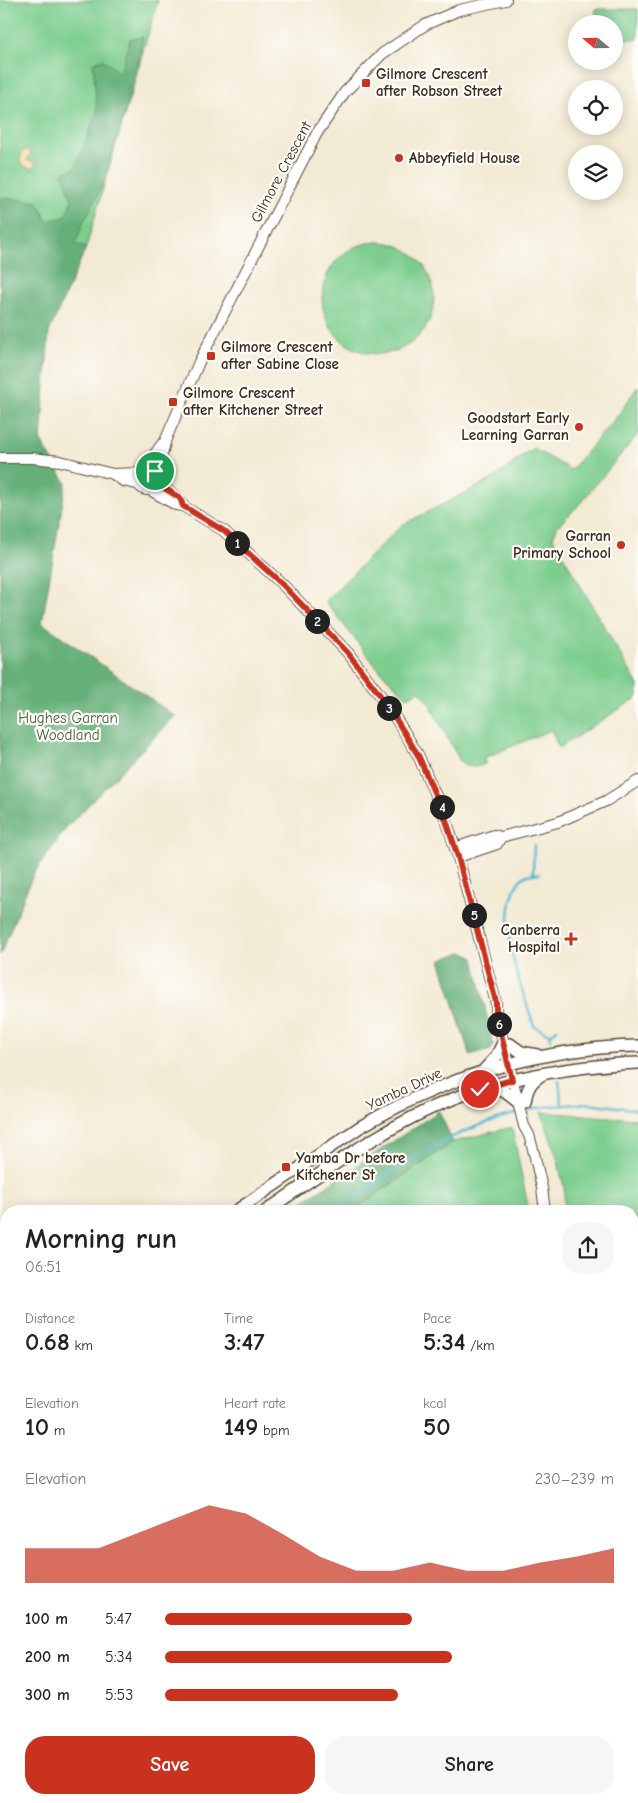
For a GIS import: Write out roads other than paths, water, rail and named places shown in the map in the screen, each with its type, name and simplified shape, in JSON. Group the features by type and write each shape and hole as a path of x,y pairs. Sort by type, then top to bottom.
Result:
{"main road":[{"path":"483,1071 507,1044 521,1052 542,1056"},
{"name":"Yamba Drive","path":"245,1205 341,1139 380,1115 441,1086 483,1071 542,1056 595,1048 638,1046"},
{"name":"Yamba Drive","path":"275,1205 378,1137 414,1117 455,1098 515,1079 545,1073 581,1067 638,1064"},
{"path":"491,1086 521,1102 534,1079 545,1073"}],"street":[{"name":"Gilmore Crescent","path":"158,478 166,439 201,357 317,133 345,92 382,54 425,26 459,10 506,0"},
{"name":"Gilmore Crescent","path":"142,471 166,439"},
{"path":"0,458 32,458 60,461 113,474 152,469 164,488 180,498 183,506"},
{"path":"138,484 137,479 142,471"},
{"path":"113,474 122,480 138,484 143,489 150,490 176,505 183,506 224,531 282,584 348,653 386,703 418,755 440,804 457,852 496,1002 496,1012 512,1063 542,1188 544,1205"},
{"path":"150,490 156,488 158,478"},
{"path":"457,852 494,835 501,837 558,822 606,801 638,781"}],"waterway":[{"path":"533,874 534,845"},
{"path":"539,874 529,875 521,880 515,888 510,910 509,932 517,974 534,1026 549,1034 551,1040"},
{"path":"551,1035 557,1029"},
{"path":"559,1081 562,1105"},
{"path":"523,1112 543,1107 589,1103 638,1110"},
{"path":"344,1205 422,1153 469,1130 493,1120 518,1113"}],"place":[{"name":"Gilmore Crescent after Robson Street","path":"366,83"},
{"name":"Abbeyfield House","path":"399,158"},
{"name":"Gilmore Crescent after Sabine Close","path":"211,356"},
{"name":"Gilmore Crescent after Kitchener Street","path":"173,402"},
{"name":"Goodstart Early Learning Garran","path":"579,427"},
{"name":"Garran Primary School","path":"621,545"},
{"name":"Canberra Hospital","path":"571,939"},
{"name":"Yamba Dr before Kitchener St","path":"286,1167"}],"park label":[{"name":"Hughes Garran Woodland","path":"68,726"}]}
